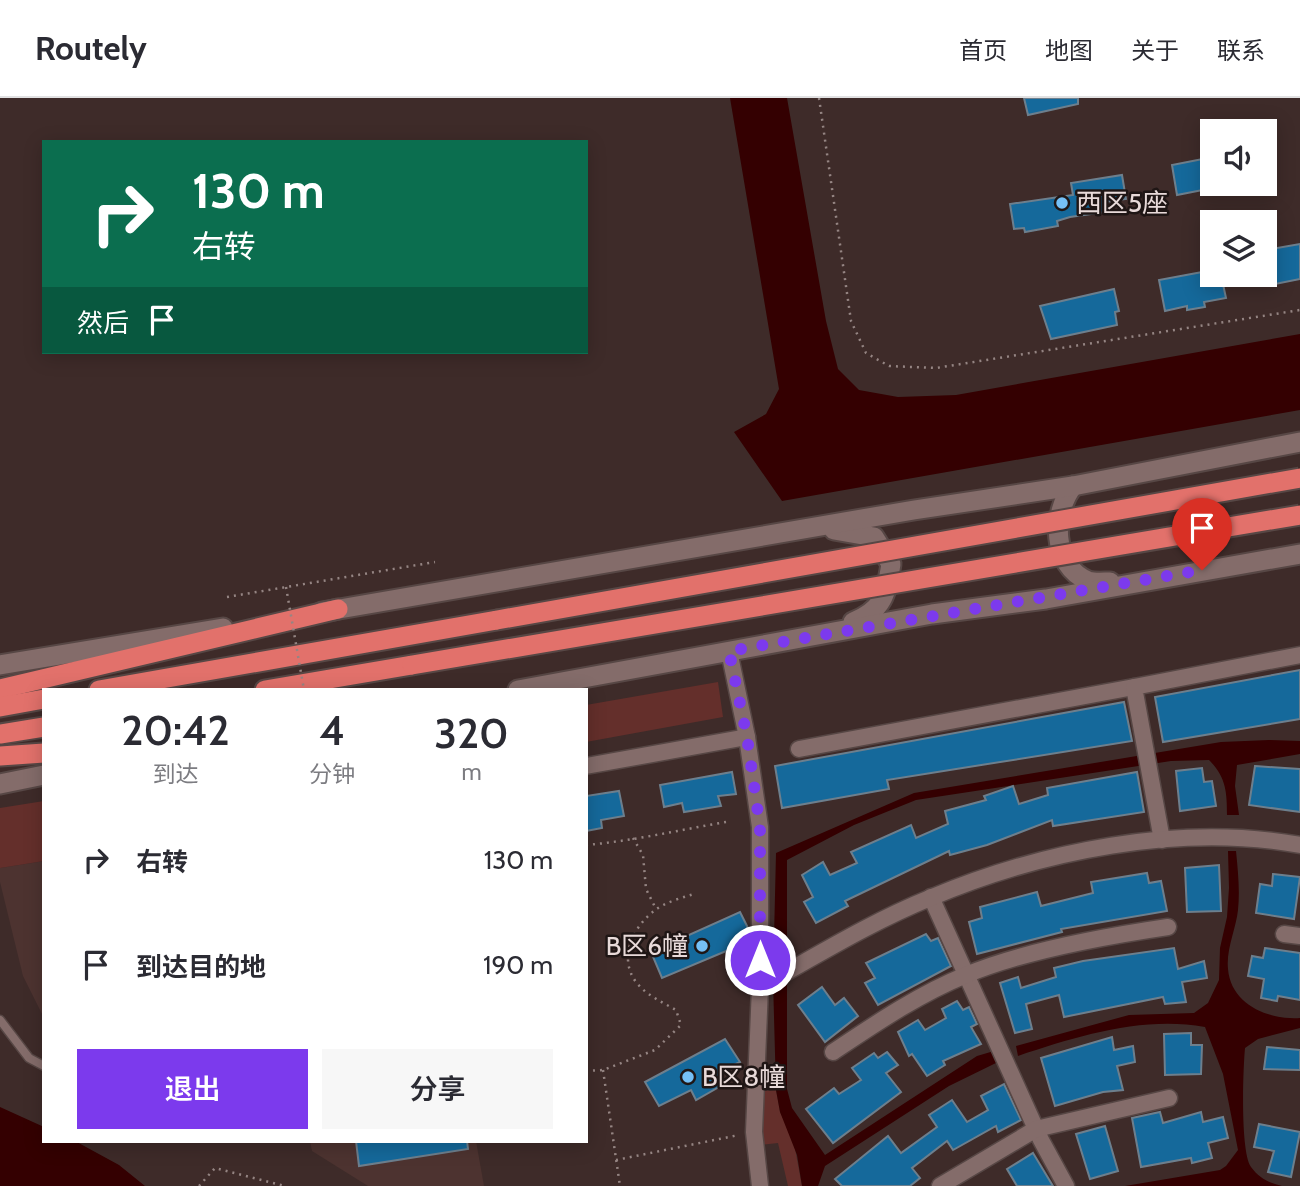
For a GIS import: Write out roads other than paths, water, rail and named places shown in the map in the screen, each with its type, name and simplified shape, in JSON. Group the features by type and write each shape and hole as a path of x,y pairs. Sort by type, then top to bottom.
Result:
{"highway":[{"path":"110,688 1300,478"},
{"path":"277,688 1300,515"},
{"path":"0,689 338,610"},
{"path":"0,707 42,699"},
{"path":"0,734 42,727"},
{"path":"0,756 42,753"}],"main road":[{"path":"0,665 1073,486 1300,442"},
{"path":"1073,486 1062,499 1056,532 1070,565 1088,581 1128,583"},
{"path":"806,530 848,530 874,537 891,564 887,593 870,615 826,633"},
{"path":"529,688 826,633 1300,554"},
{"path":"0,784 42,775"}],"street":[{"path":"729,651 747,737 760,827 767,983 754,1132 760,1186"},
{"path":"799,749 1300,655"},
{"path":"1134,687 1162,840"},
{"path":"588,766 747,737"},
{"path":"767,983 931,897 1053,859 1162,840 1236,838 1300,845"},
{"path":"931,897 1036,1129 1066,1186"},
{"path":"833,1052 875,1024 967,974 1116,934 1168,927"},
{"path":"940,1186 1036,1129 1169,1098"}],"lane":[{"path":"0,1020 29,1058 42,1065"}],"place":[{"name":"西区5座","path":"1062,203"},
{"name":"B区6幢","path":"702,946"},
{"name":"B区8幢","path":"688,1077"}]}
